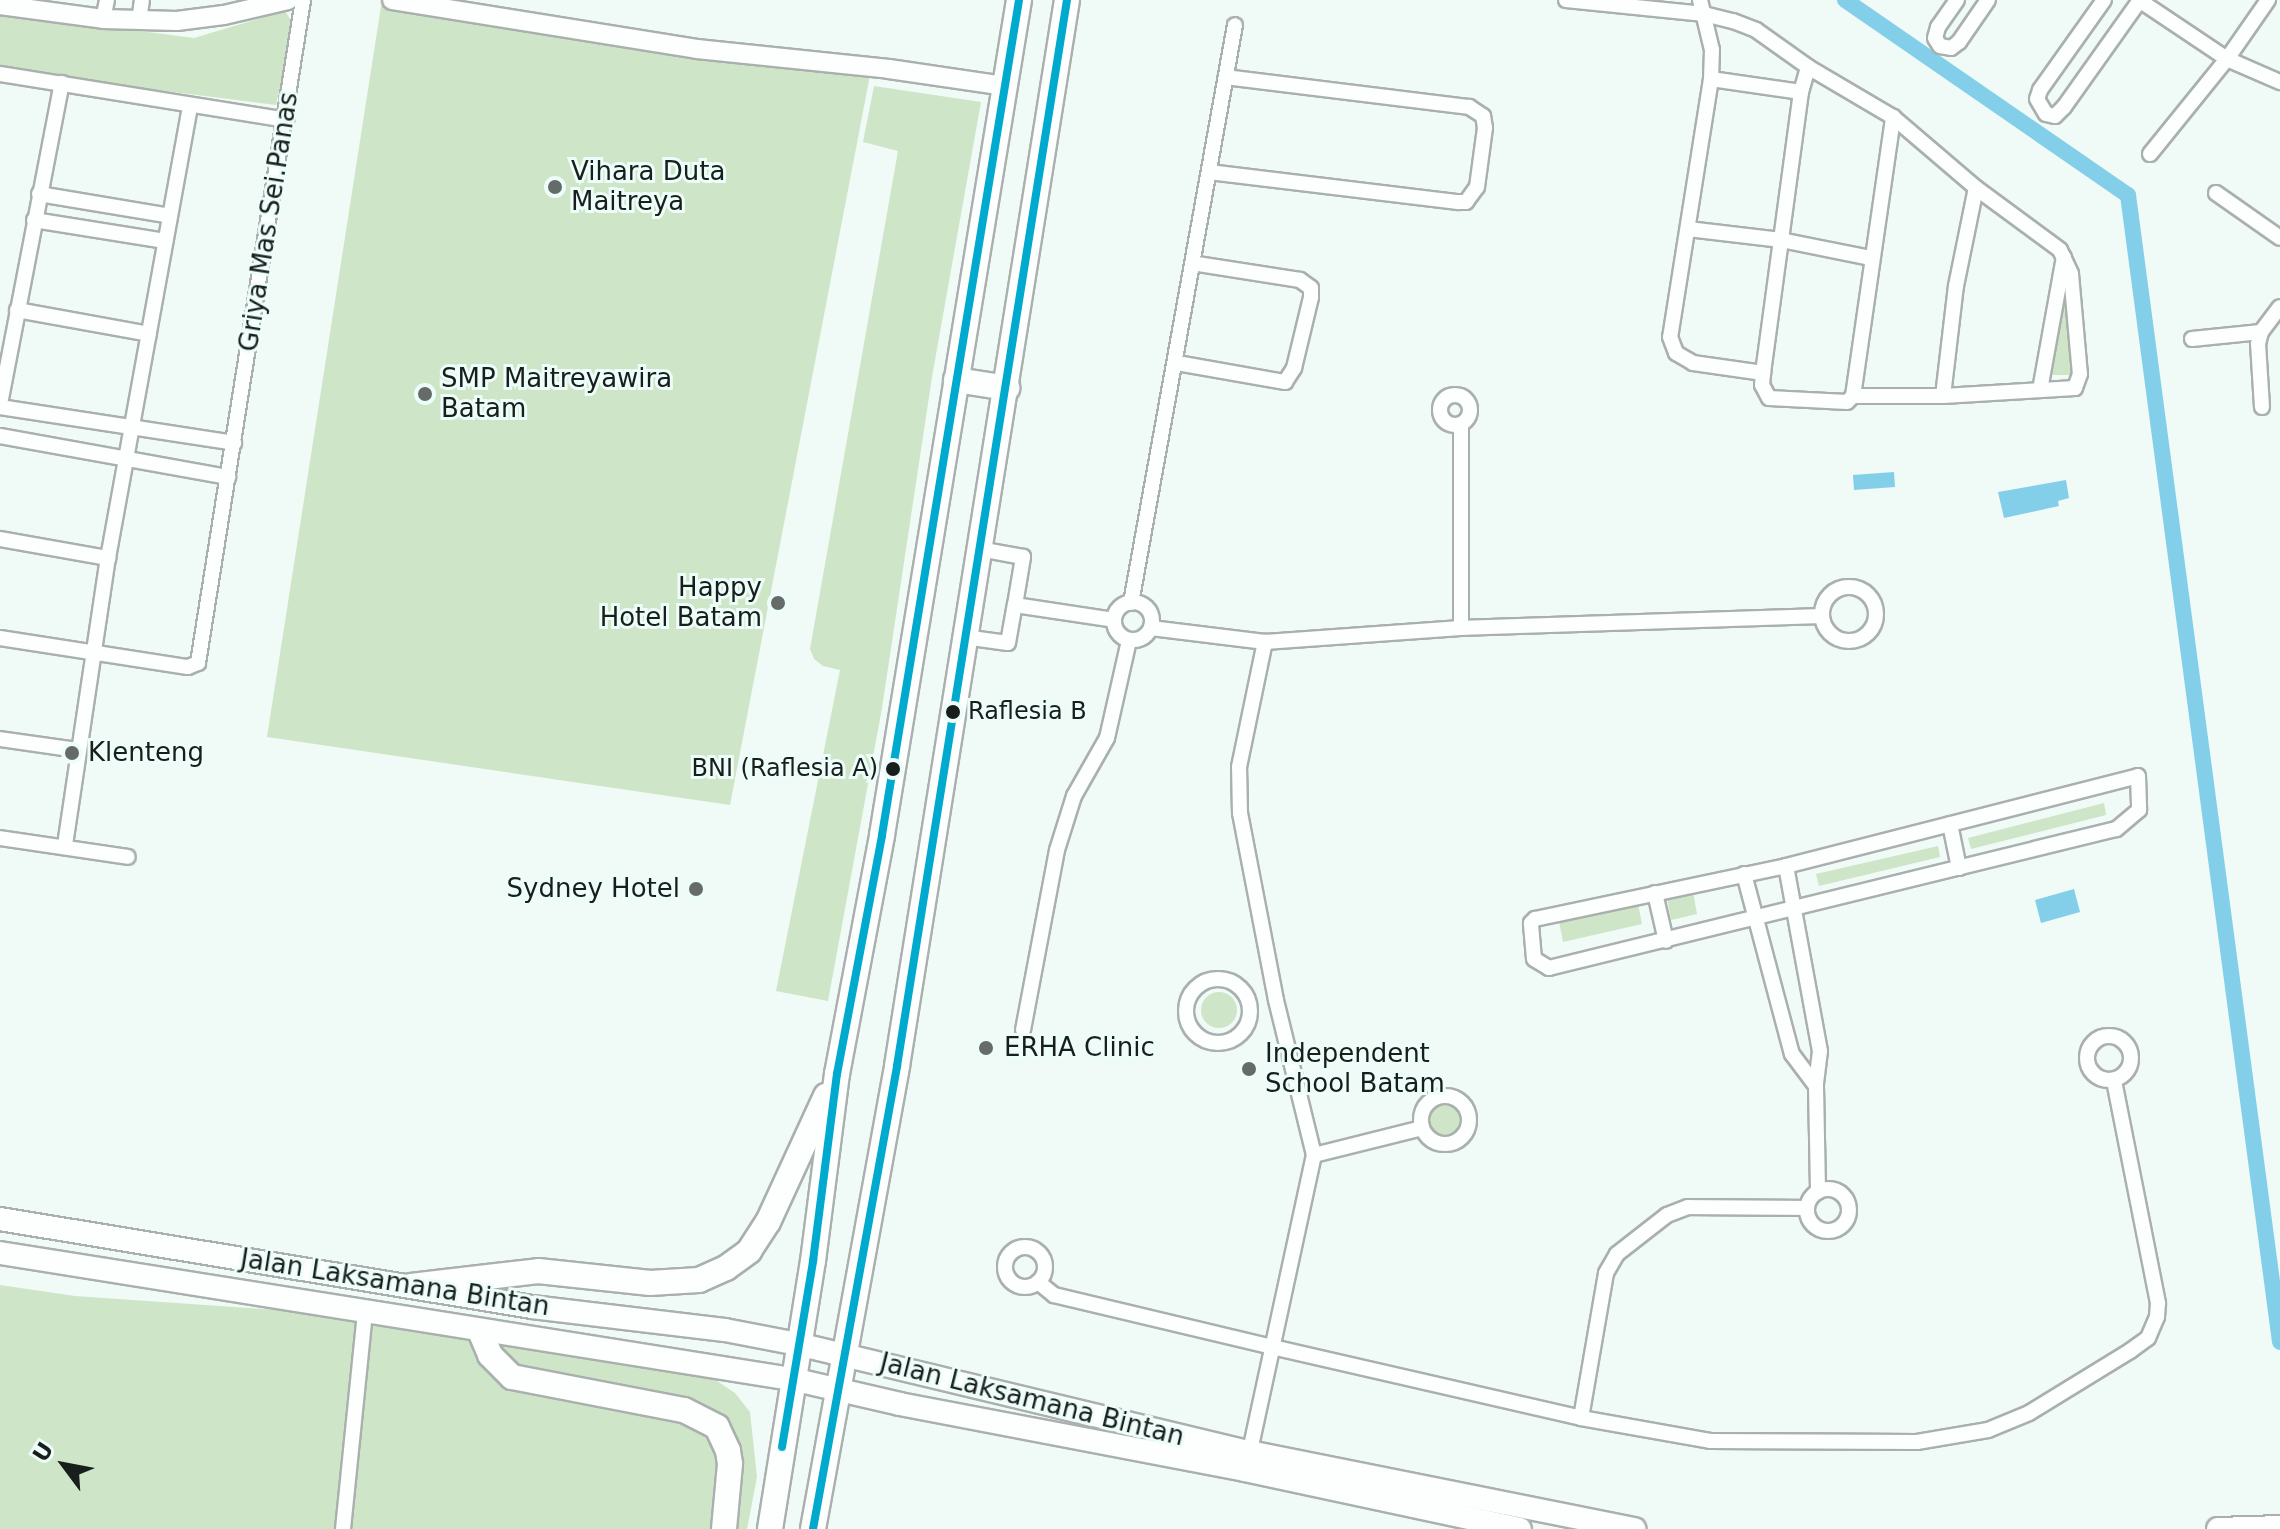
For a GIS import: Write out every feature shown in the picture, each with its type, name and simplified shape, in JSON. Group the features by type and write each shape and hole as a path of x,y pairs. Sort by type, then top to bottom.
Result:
{"main road":[{"path":"770,1529 813,1261 837,1074 882,835 1019,0"},
{"path":"813,1529 899,1050 1067,0"},
{"path":"956,380 1007,388"},
{"path":"411,1286 538,1271 650,1283 675,1282 699,1280 726,1268 749,1251 768,1222 837,1074"},
{"name":"Jalan Laksamana Bintan","path":"0,1219 532,1307 725,1330 798,1344 902,1367 1247,1461 1520,1529"},
{"name":"Jalan Laksamana Bintan","path":"0,1253 792,1379 838,1391 1634,1529"},
{"path":"480,1331 490,1355 512,1377 684,1410 717,1427 728,1451 730,1464 724,1529"},
{"path":"2218,1529 2280,1527"}],"street":[{"path":"103,19 107,0"},
{"path":"139,21 142,0"},
{"path":"0,5 103,19 177,21 224,15 288,0"},
{"name":"Griya Mas Sei.Panas","path":"93,654 188,667 194,667 201,657 303,0"},
{"path":"392,0 697,49 889,69 1006,86"},
{"path":"1566,0 1702,7 1756,30 1808,67 1893,117 1976,188 2048,239 2064,257 2071,274 2080,382 2075,388 1943,396 1853,396"},
{"path":"1957,0 1938,27 1935,38 1940,46 1951,48 1959,42 1988,0"},
{"path":"2104,0 2040,90 2037,99 2046,114 2055,116 2064,107 2140,0 2227,59 2280,82"},
{"path":"2150,154 2227,59 2268,0"},
{"path":"1702,7 1712,50 1711,79 1670,337 1676,353 1693,363 1763,373"},
{"path":"1131,603 1177,363 1235,25"},
{"path":"1808,67 1801,92 1763,373 1762,385 1769,398 1847,402 1853,396 1893,117"},
{"path":"0,74 286,120"},
{"path":"1209,172 1458,202 1466,202 1477,187 1485,128 1483,116 1469,107 1226,77"},
{"path":"1711,79 1801,92"},
{"path":"62,83 0,406 234,443"},
{"path":"65,845 108,558 190,105"},
{"path":"1943,396 1956,286 1976,188"},
{"path":"2216,193 2280,238"},
{"path":"39,194 170,216"},
{"path":"34,220 165,241"},
{"path":"1688,229 1781,240 1871,258"},
{"path":"2040,390 2064,257"},
{"path":"1177,363 1285,382 1294,368 1311,297 1311,288 1300,280 1192,263"},
{"path":"2262,407 2258,357 2261,332 2280,307"},
{"path":"17,310 149,334"},
{"path":"2192,339 2261,332"},
{"path":"1461,424 1461,628"},
{"path":"0,436 228,477"},
{"path":"0,539 108,558"},
{"path":"964,637 1008,643 1015,605 1023,557 979,549"},
{"path":"1131,603 1148,611 1151,628 1143,637 1129,640 1117,632 1114,620 1120,608 1131,603"},
{"path":"1015,605 1114,620"},
{"path":"1151,628 1265,642 1461,628 1822,616"},
{"path":"0,638 93,654"},
{"path":"1023,1030 1057,850 1074,796 1107,738 1129,640"},
{"path":"1247,1461 1314,1155 1276,1000 1240,813 1239,767 1265,642"},
{"path":"0,739 77,750"},
{"path":"2138,776 2139,810 2116,829 1549,968 1534,959 1531,923 1535,919 1786,866 1950,824 2138,776"},
{"path":"1950,824 1959,868"},
{"path":"0,838 65,845 128,857"},
{"path":"1786,866 1820,1051 1816,1086 1818,1192 1807,1208 1810,1221 1822,1230 1836,1229 1846,1220 1848,1206 1842,1195 1830,1189 1818,1192"},
{"path":"1744,874 1792,1054 1816,1086"},
{"path":"1655,893 1666,941"},
{"path":"1216,978 1237,985 1249,1003 1247,1024 1234,1039 1225,1043 1204,1041 1189,1027 1186,1018 1185,1007 1196,987 1216,978"},
{"path":"1249,1003 1276,1000"},
{"path":"1038,1282 1054,1295 1272,1347 1581,1418 1710,1441 1917,1442 1988,1430 2029,1413 2148,1338 2158,1303 2114,1080"},
{"path":"1314,1155 1422,1128"},
{"path":"1581,1418 1606,1273 1617,1254 1667,1215 1688,1207 1807,1208"},
{"path":"343,1529 365,1313"}],"green space":[{"path":"382,0 871,70 730,805 267,737"},
{"path":"285,11 294,25 276,105 0,70 0,13 194,38"},
{"path":"874,86 981,102 932,377 882,708 828,1001 776,991 840,670 823,666 814,659 810,649 898,151 863,142"},
{"path":"2070,275 2078,375 2049,375"},
{"path":"2104,803 2106,815 1971,849 1968,838"},
{"path":"1938,846 1940,857 1819,886 1816,874"},
{"path":"1693,892 1697,914 1671,920 1667,898"},
{"path":"1638,904 1642,924 1563,942 1559,921"},
{"path":"1219,992 1231,998 1237,1010 1231,1022 1219,1028 1207,1022 1201,1010 1207,998"},
{"path":"1446,1103 1459,1108 1464,1121 1459,1134 1446,1139 1433,1134 1428,1121 1433,1108"},
{"path":"0,1285 75,1296 365,1316 678,1355 735,1393 750,1412 757,1477 747,1529 0,1529"}],"water":[{"path":"1894,472 1895,487 1854,490 1853,475"},
{"path":"2066,480 2069,498 2058,501 2059,506 2004,518 1998,492"},
{"path":"2074,889 2080,912 2041,923 2035,900"}],"waterway":[{"path":"1845,0 2128,195 2280,1342"}],"transit line":[{"path":"782,1447 813,1261 837,1074 882,835 1019,0"},
{"path":"813,1529 897,1066 1067,0"}],"place":[{"name":"Vihara Duta Maitreya","path":"555,187"},
{"name":"SMP Maitreyawira Batam","path":"425,394"},
{"name":"Happy Hotel Batam","path":"778,603"},
{"name":"Raflesia B","path":"953,712"},
{"name":"Klenteng","path":"72,753"},
{"name":"BNI (Raflesia A)","path":"893,769"},
{"name":"Sydney Hotel","path":"696,889"},
{"name":"ERHA Clinic","path":"986,1048"},
{"name":"Independent School Batam","path":"1249,1069"}]}
